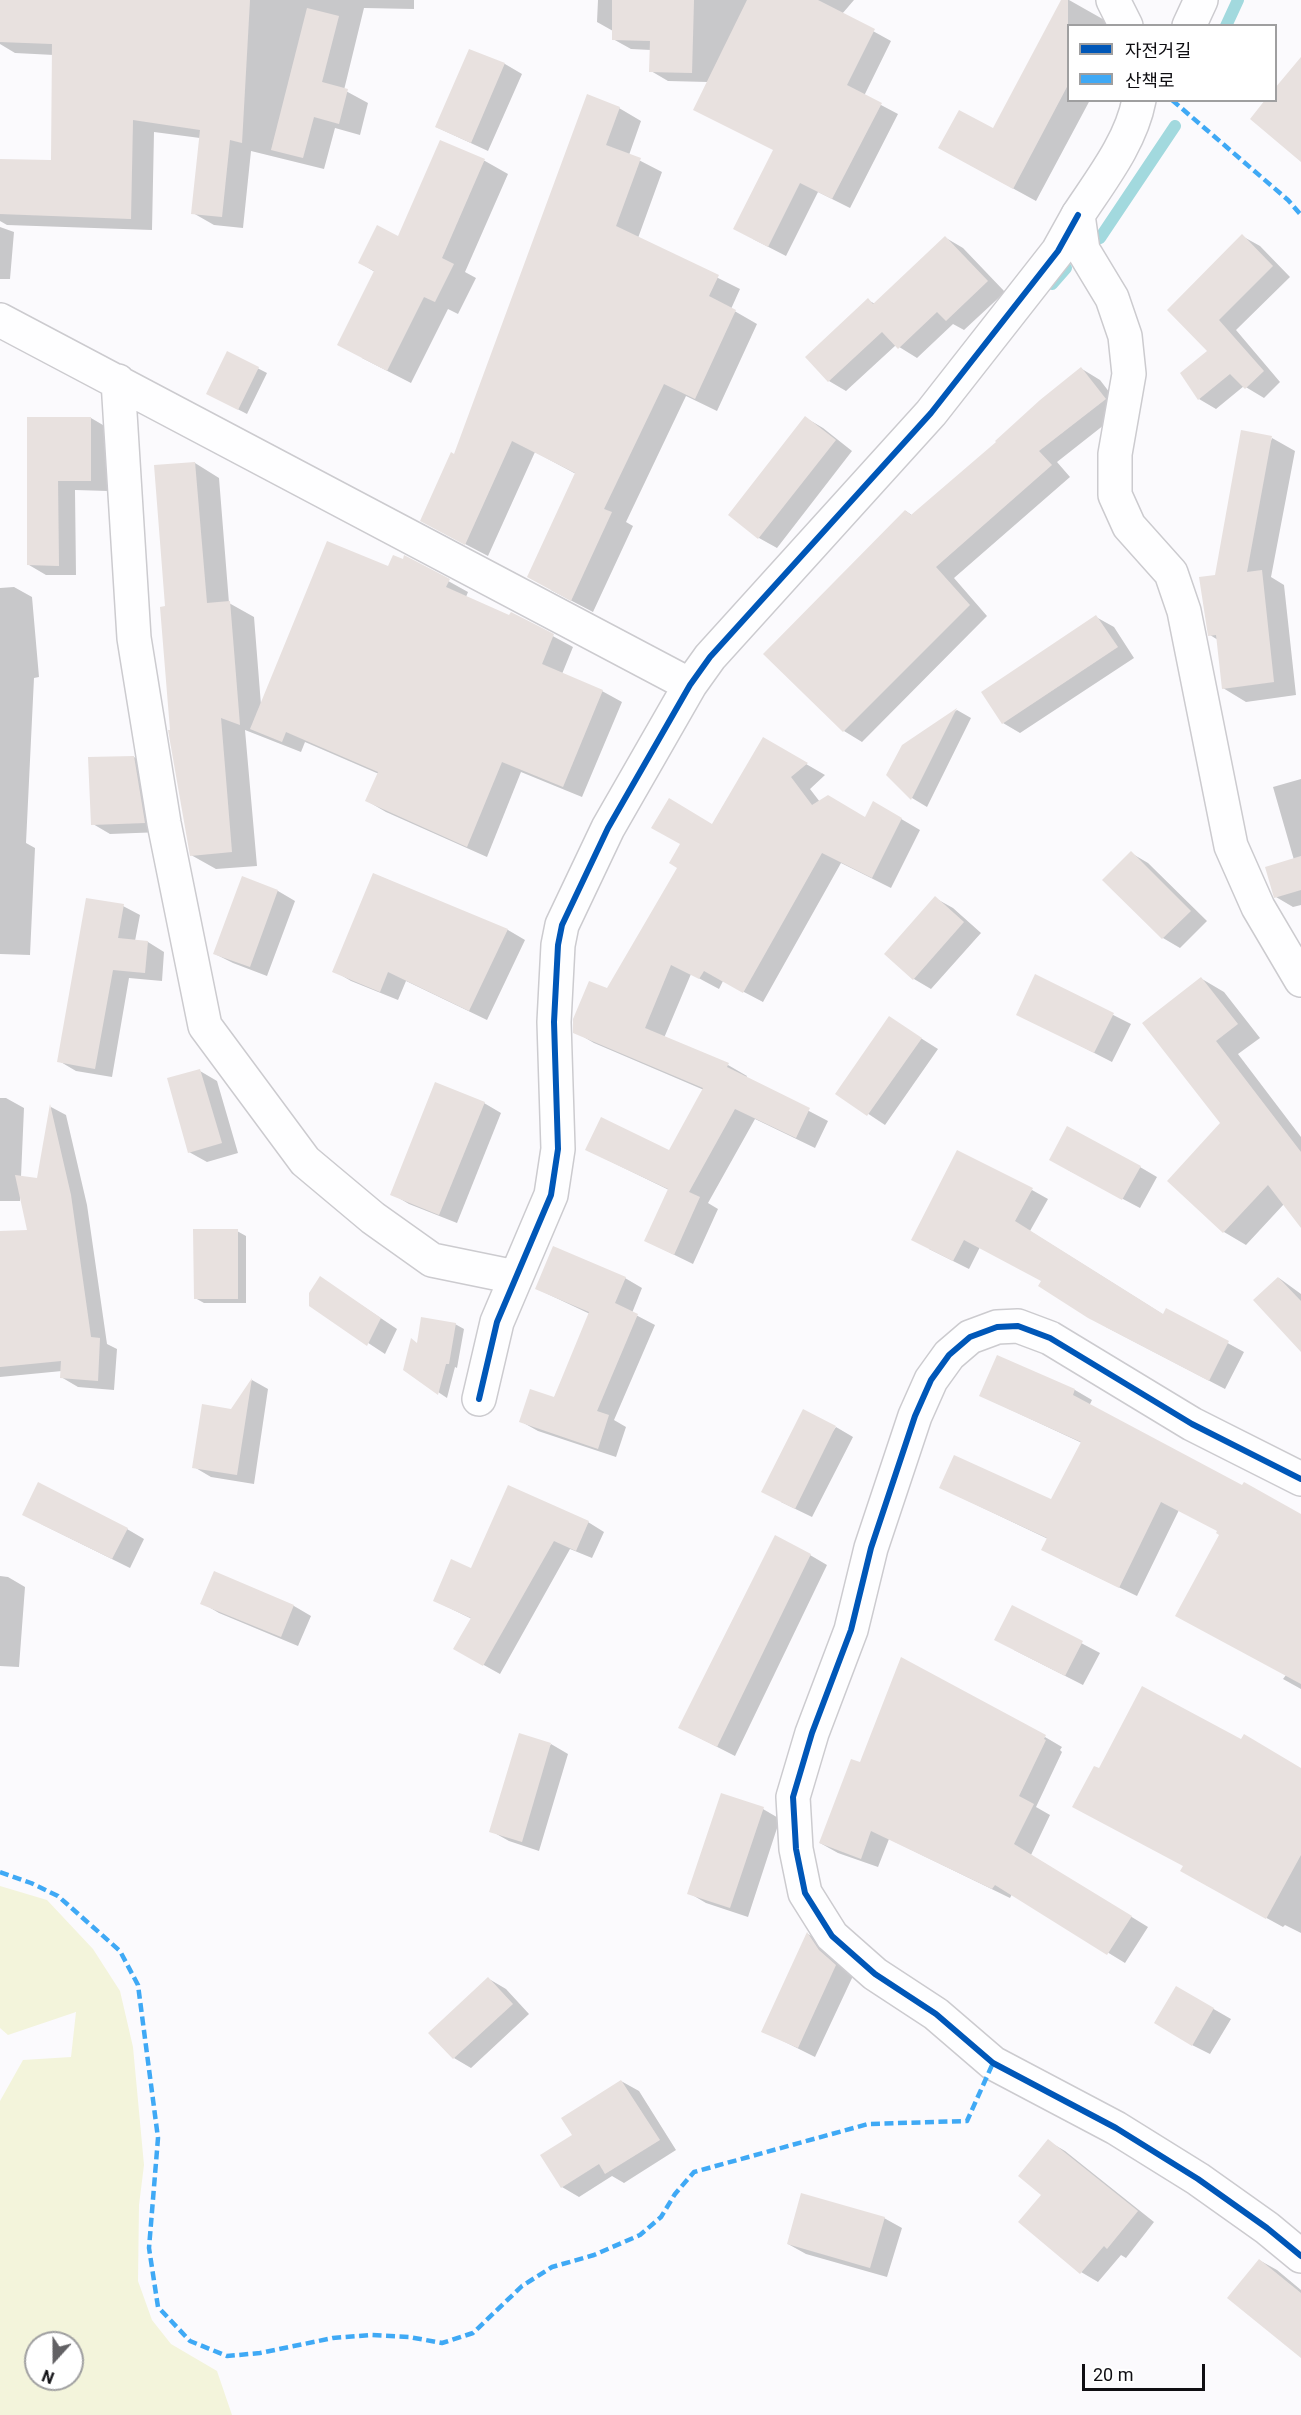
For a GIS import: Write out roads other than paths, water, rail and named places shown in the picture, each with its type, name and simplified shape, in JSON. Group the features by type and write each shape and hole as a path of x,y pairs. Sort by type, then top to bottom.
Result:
{"street":[{"path":"1113,0 1125,24"},
{"path":"1190,24 1202,0"},
{"path":"479,1399 497,1322 551,1195 558,1149 554,1022 558,945 562,925 608,828 690,686 710,657 931,413 1058,251 1078,214 1114,160 1140,105"},
{"path":"1078,214 1083,250 1112,298 1125,336 1129,374 1115,454 1115,495 1129,526 1171,573 1184,611 1231,846 1258,907 1301,980"},
{"path":"0,320 690,686"},
{"path":"118,381 134,638 164,823 205,1026 305,1161 374,1218 432,1260 515,1277"},
{"path":"1301,1479 1192,1424 1050,1338 1018,1326 997,1327 970,1337 949,1355 937,1372 915,1416 871,1548 851,1630 812,1733 793,1797 796,1849 805,1893 832,1936 875,1974 936,2014 993,2063 1116,2128 1198,2179 1267,2228 1301,2256"}],"waterway":[{"path":"1227,24 1238,0"},
{"path":"1100,238 1175,126"},
{"path":"1052,284 1066,268"}]}
